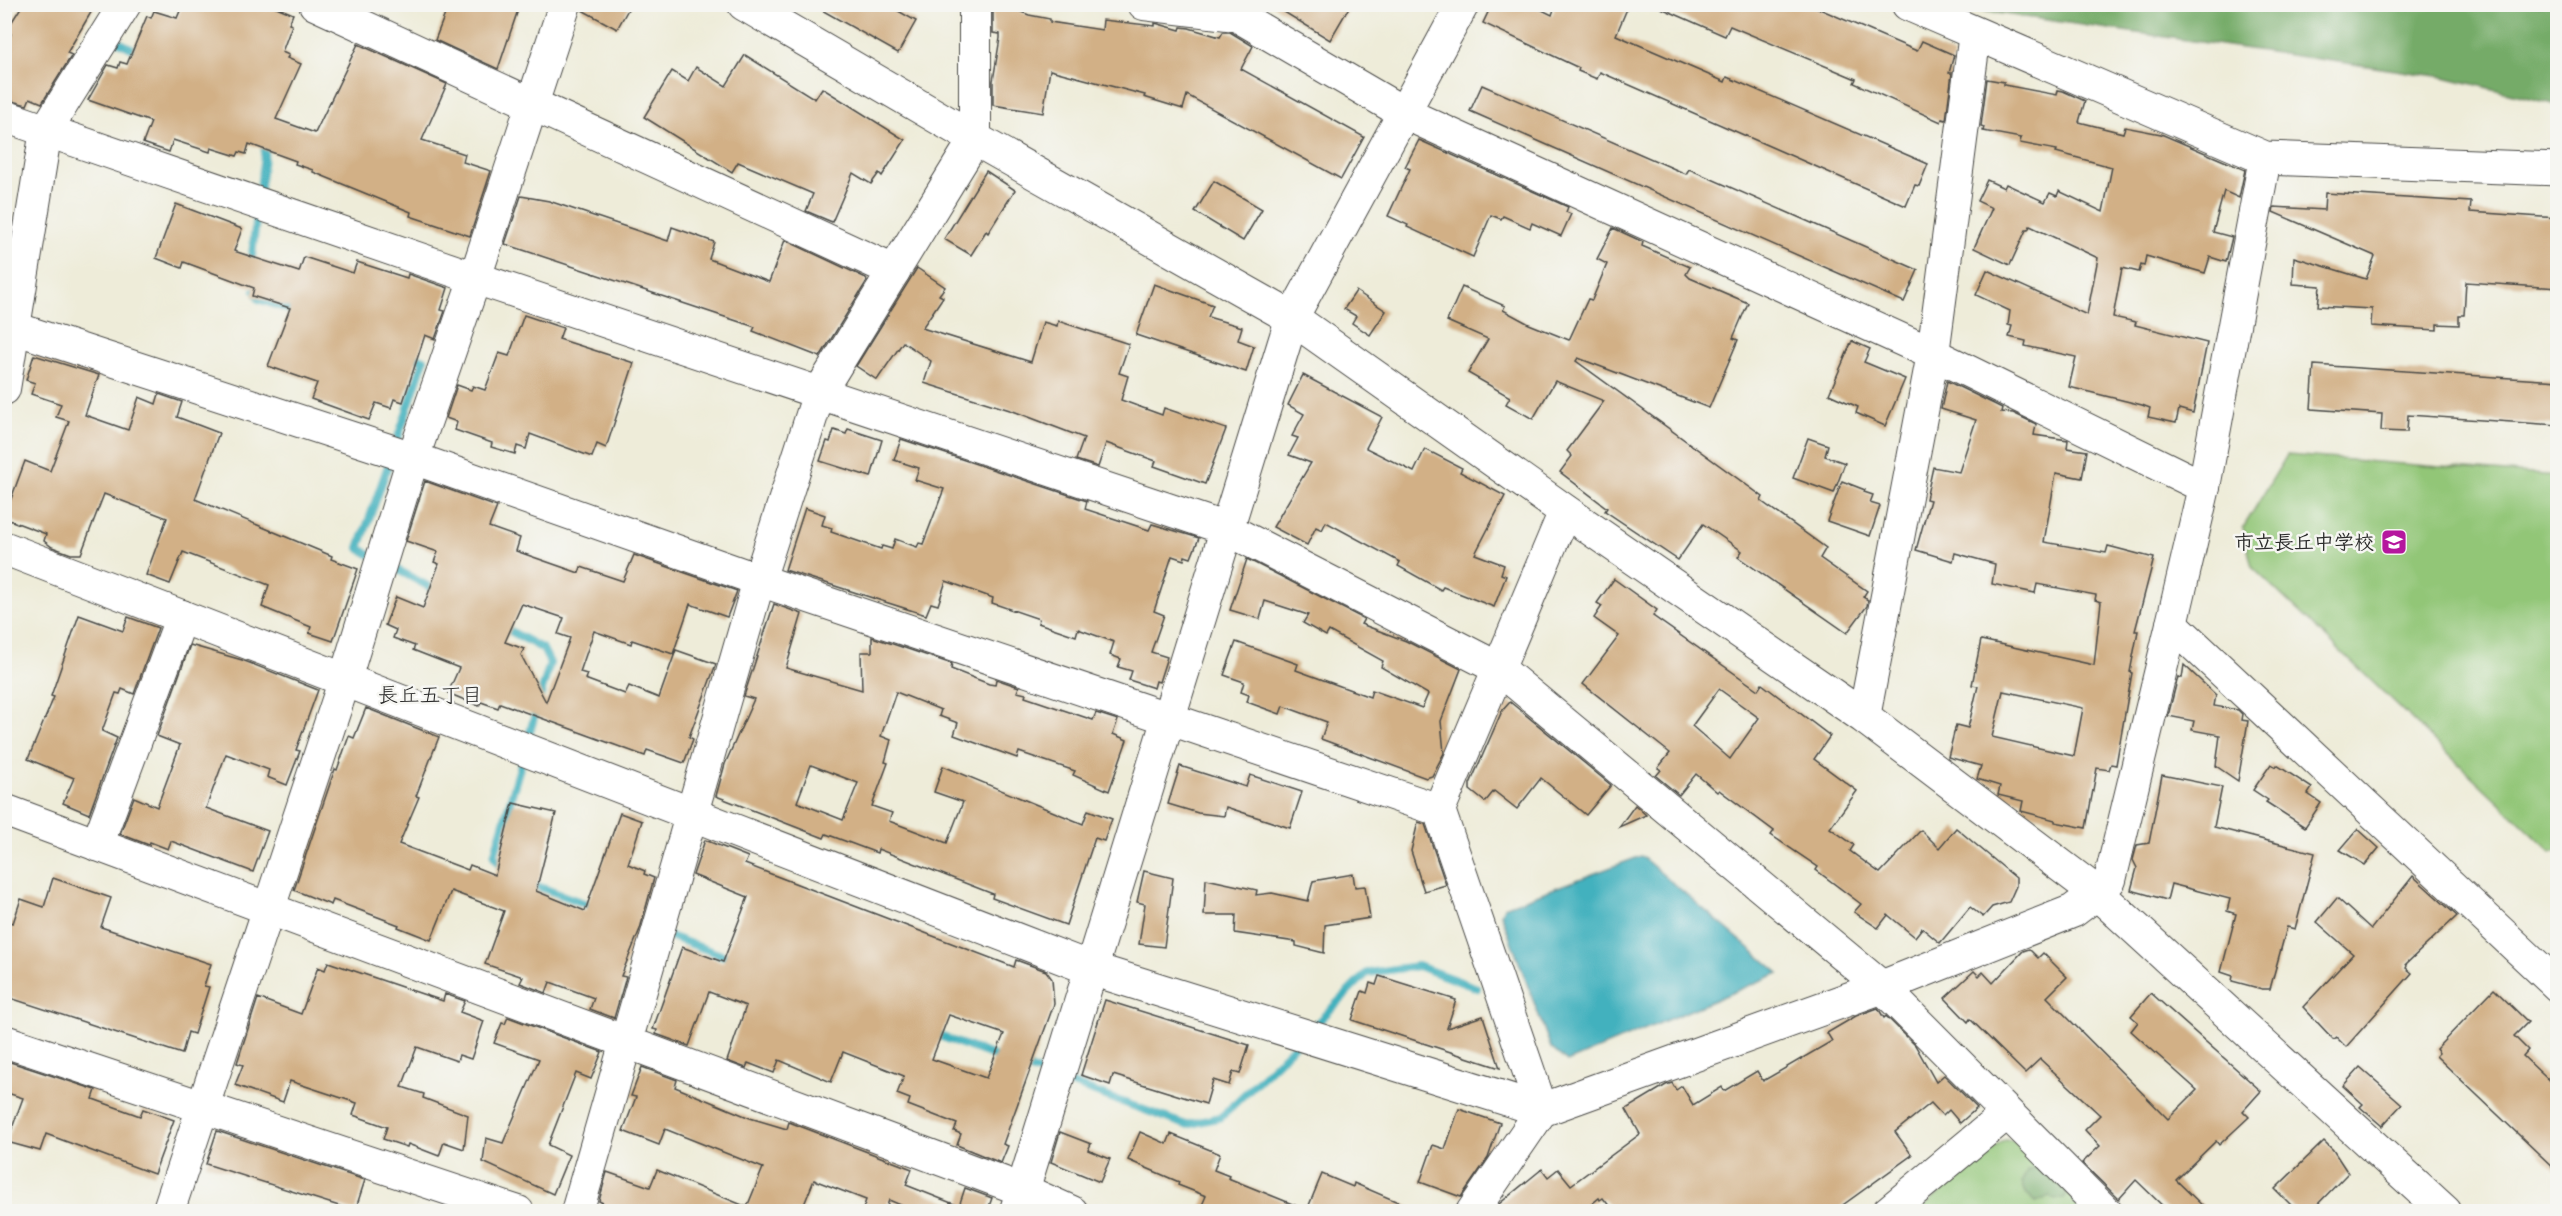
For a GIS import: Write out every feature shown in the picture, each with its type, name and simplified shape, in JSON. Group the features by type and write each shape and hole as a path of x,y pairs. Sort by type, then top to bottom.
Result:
{"street":[{"path":"4,389 46,130 125,4"},
{"path":"315,4 894,271"},
{"path":"168,1212 345,679 413,459 565,4"},
{"path":"744,4 975,139 1292,318 1564,511 1864,717 2097,893 2432,1207"},
{"path":"576,1212 759,580 819,393 975,139 975,4"},
{"path":"1144,4 1236,10 1404,113 1933,354 2204,487"},
{"path":"1019,1201 1292,318 1463,4"},
{"path":"1908,4 2265,158 2558,169"},
{"path":"1864,717 1933,354 1975,33"},
{"path":"4,116 475,278 1227,529 1498,668 1882,987 2106,1212"},
{"path":"1472,1212 1542,1110 1882,987 2073,911 2110,880 2204,487 2265,158"},
{"path":"14,328 413,459 759,580 1438,810"},
{"path":"1542,1110 1438,810 1564,511"},
{"path":"4,548 1092,969 1542,1110"},
{"path":"97,844 182,616"},
{"path":"2172,624 2558,986"},
{"path":"4,810 625,1043 1019,1201 1072,1212"},
{"path":"4,1041 518,1212"},
{"path":"1888,1212 2006,1114"}],"green space":[{"path":"1941,5 2557,5 2557,105 2444,77"},
{"path":"2287,455 2557,476 2557,850 2551,852 2252,567 2243,528"},
{"path":"2005,1140 2017,1141 2087,1212 1916,1212"},
{"path":"2040,1167 2069,1185 2065,1198 2055,1200 2050,1196 2036,1202 2026,1193 2022,1182 2027,1171"}],"water":[{"path":"1641,856 1779,973 1567,1062 1551,1048 1501,914 1504,907"}],"building":[{"path":"23,4 96,4 67,53 72,55 42,103 30,98 27,105 4,99 4,51 11,34 6,31"},
{"path":"183,4 269,4 293,14 289,24 292,25 282,52 289,55 287,58 301,64 276,119 315,133 358,44 447,84 422,140 465,154 463,162 491,171 470,236 410,216 411,212 313,172 313,170 295,164 296,161 249,144 246,154 239,152 237,156 211,148 210,152 173,140 169,152 143,143 151,122 88,100 108,65 118,68 120,62 127,64 147,16 151,18 154,11 177,18"},
{"path":"449,4 520,4 498,69 435,40"},
{"path":"582,4 631,4 617,29 582,10"},
{"path":"811,4 886,4 916,21 898,53"},
{"path":"993,4 1022,4 1021,12 1050,19 1050,22 1102,30 1103,20 1155,26 1155,23 1180,30 1181,27 1189,28 1220,37 1223,32 1230,32 1253,46 1241,69 1364,137 1341,179 1187,95 1183,109 1144,97 1145,95 1050,70 1043,113 993,105 993,81 1000,34 993,33"},
{"path":"1271,4 1351,4 1330,40"},
{"path":"1492,4 1530,4 1552,15 1556,4 1629,4 1616,35 1725,82 1727,77 1928,164 1919,186 1915,185 1906,206 1600,72 1597,79 1578,71 1579,68 1483,23"},
{"path":"1652,4 1808,4 1917,51 1922,41 1954,55 1949,73 1952,73 1946,120 1942,119 1941,122 1854,83 1856,79 1730,26 1725,36"},
{"path":"745,55 815,99 822,88 905,140 882,176 879,173 871,184 853,173 832,222 806,211 813,194 738,162 732,172 644,117 672,71 688,81 696,67 726,86"},
{"path":"1987,79 2004,82 2004,85 2057,95 2058,90 2063,91 2085,101 2079,122 2123,133 2125,127 2161,134 2245,170 2239,198 2224,191 2213,232 2232,237 2226,262 2210,257 2205,273 2146,256 2144,266 2141,265 2139,272 2122,268 2113,317 2136,322 2135,325 2207,343 2193,413 2179,409 2176,423 2148,417 2150,408 2142,405 2069,387 2076,357 2025,346 2026,341 2009,337 2012,326 2008,325 2010,311 1976,295 1987,270 2087,315 2098,258 2030,226 2010,265 1974,248 1992,208 1977,201 1987,180 2004,188 2006,184 2045,202 2050,193 2057,196 2059,191 2103,212 2112,167 2056,152 2057,150 2020,143 2021,138 1983,131 1984,127 1981,126"},
{"path":"1482,85 1686,174 1689,169 1918,270 1904,302 1470,111"},
{"path":"1419,140 1568,207 1566,212 1571,214 1561,236 1532,223 1530,228 1503,216 1501,219 1491,215 1473,257 1388,216 1410,169 1405,167"},
{"path":"986,171 1015,190 971,255 944,239"},
{"path":"1214,181 1262,209 1243,241 1195,212"},
{"path":"2325,193 2471,202 2470,212 2558,218 2558,288 2466,282 2464,315 2459,315 2459,325 2437,324 2437,330 2371,326 2372,309 2318,306 2320,286 2293,284 2294,257 2366,279 2375,256 2273,212 2274,207 2324,210"},
{"path":"521,196 549,201 668,241 672,227 714,242 709,259 769,282 785,240 866,278 867,281 820,357 753,331 755,327 505,244"},
{"path":"176,204 242,229 234,251 299,272 304,257 353,273 357,262 407,278 408,274 448,288 441,310 445,311 435,339 425,335 403,402 394,399 391,408 376,403 369,420 311,399 317,383 268,366 290,308 252,296 254,288 184,262 182,268 156,258"},
{"path":"1613,228 1643,242 1642,246 1690,267 1686,274 1690,278 1748,303 1733,338 1738,340 1709,408 1578,358 1576,361 1763,497 1761,501 1826,548 1820,558 1867,591 1863,597 1868,600 1867,606 1847,633 1738,557 1742,551 1703,524 1678,560 1605,511 1607,508 1560,472 1572,456 1567,451 1604,401 1555,381 1533,419 1506,404 1510,397 1468,373 1488,339 1447,321 1462,287 1505,306 1503,310 1529,324 1569,340 1588,299 1592,300 1607,264 1597,259"},
{"path":"917,268 945,287 939,295 943,297 922,328 1031,362 1043,322 1057,326 1058,321 1129,344 1119,373 1128,376 1121,400 1162,415 1164,408 1226,429 1205,484 1154,466 1156,461 1106,443 1098,467 1076,460 1084,438 1013,411 924,383 931,361 903,342 877,380 856,366"},
{"path":"1154,284 1213,305 1208,317 1242,327 1238,340 1254,346 1246,372 1136,335"},
{"path":"1356,291 1386,311 1370,335 1352,323 1356,316 1344,309"},
{"path":"524,315 563,328 559,339 634,363 606,448 597,444 592,457 530,434 526,449 517,446 515,454 491,447 492,443 455,430 457,422 446,418 457,385 471,390 473,386 485,390 499,353 509,356"},
{"path":"1852,341 1870,349 1864,362 1905,379 1885,426 1856,413 1858,407 1829,394"},
{"path":"34,355 99,375 85,415 128,430 139,397 156,404 159,394 182,402 177,417 219,433 195,499 358,569 333,641 309,633 311,627 262,607 269,585 183,552 170,584 146,575 167,518 104,494 81,554 71,554 52,547 44,541 46,534 4,518 25,461 50,471 69,421 56,417 61,404 31,394 35,383 26,380"},
{"path":"2314,365 2558,381 2558,425 2408,415 2407,432 2381,431 2382,414 2311,409"},
{"path":"1303,375 1382,417 1366,448 1414,472 1425,449 1462,468 1460,472 1505,496 1475,554 1504,565 1501,574 1506,576 1494,607 1443,587 1441,590 1398,566 1400,562 1326,522 1322,530 1316,527 1307,545 1273,527 1311,463 1289,455 1298,438 1292,436 1304,414 1288,405"},
{"path":"1947,381 2002,408 2001,412 2013,413 2036,424 2034,435 2068,440 2067,448 2087,451 2082,478 2056,473 2044,542 2106,553 2108,546 2154,558 2135,631 2138,631 2116,765 2111,764 2109,770 2097,768 2086,828 2055,822 2055,820 2021,811 2023,801 1998,795 2000,786 1977,779 1981,766 1948,757 1956,725 1968,728 1978,686 1972,685 1981,640 2094,665 2101,602 2095,600 2096,595 2037,584 2035,593 1992,584 1995,564 1955,553 1953,561 1916,550 1930,500 1926,499 1933,467 1959,472 1976,420 1941,409","holes":["2003,691 2083,708 2074,756 1992,737"]},
{"path":"848,429 882,440 871,477 820,461 827,441 830,442 834,430 846,434"},
{"path":"1808,438 1828,445 1825,456 1845,463 1834,493 1793,478"},
{"path":"901,439 1087,501 1085,509 1149,530 1152,524 1199,538 1191,558 1185,556 1184,560 1172,556 1154,611 1164,615 1151,652 1167,657 1159,682 1156,681 1154,688 1129,680 1132,671 1118,667 1121,659 1110,655 1114,642 1078,629 1076,636 1038,623 1039,619 992,603 993,598 946,581 938,605 931,603 926,615 785,570 805,508 825,515 822,525 832,528 831,532 881,549 882,546 892,549 895,539 917,547 919,543 923,544 944,489 915,480 919,468 894,460"},
{"path":"425,481 497,507 489,527 520,538 516,551 579,573 581,567 623,581 634,555 737,591 727,617 690,604 673,654 632,640 631,644 594,631 580,672 587,674 585,679 625,694 629,686 659,698 676,650 716,664 689,737 693,739 684,763 647,750 645,756 500,703 498,708 481,702 479,706 448,693 459,668 413,650 415,646 393,638 396,630 385,625 396,597 423,608 439,564 434,562 438,552 406,541","holes":["522,604 564,618 558,634 570,638 546,702 521,655 524,649 505,642"]},
{"path":"1842,481 1873,495 1870,503 1880,506 1870,536 1827,521"},
{"path":"1247,559 1364,619 1361,624 1406,641 1461,669 1441,721 1444,753 1432,776 1426,778 1321,739 1327,722 1283,706 1280,714 1247,702 1249,695 1241,692 1244,682 1224,675 1236,642 1298,664 1296,670 1370,697 1372,690 1422,708 1428,694 1381,667 1383,661 1329,631 1326,636 1303,623 1308,615 1265,601 1260,619 1230,610"},
{"path":"1614,579 1657,610 1653,616 1758,690 1762,684 1830,736 1814,759 1857,791 1830,828 1854,845 1850,851 1880,873 1921,830 1939,848 1956,828 2016,878 2016,886 2009,902 1992,907 1983,917 1970,907 1940,943 1922,928 1915,937 1888,915 1878,928 1854,912 1861,904 1816,870 1818,867 1771,835 1774,831 1719,790 1717,792 1696,774 1679,795 1656,776 1661,770 1658,768 1670,753 1583,684 1619,636 1594,618 1602,606 1597,603","holes":["1719,689 1759,718 1730,759 1692,726"]},
{"path":"774,604 802,614 786,668 862,690 861,652 872,652 872,637 952,664 951,669 989,684 995,685 996,679 1019,687 1017,692 1026,694 1025,697 1093,720 1096,713 1118,720 1113,734 1127,740 1109,791 1073,775 1075,771 1019,752 1017,758 954,735 958,723 939,716 941,710 896,692 881,736 891,740 885,762 888,763 872,806 892,813 889,821 947,843 963,802 934,792 943,766 1083,824 1088,810 1112,819 1104,841 1095,838 1066,925 992,898 993,894 878,849 877,853 826,834 824,838 716,796 725,764 754,699 744,696","holes":["811,765 858,783 843,820 797,802"]},
{"path":"79,615 123,631 128,617 158,628 134,694 122,689 120,694 116,693 102,731 117,738 89,814 63,803 74,778 28,759 54,697 51,696"},
{"path":"190,645 242,660 318,690 296,750 300,751 287,785 267,777 269,770 226,754 206,808 268,831 253,872 171,841 168,849 150,842 149,845 120,834 134,797 157,807 180,745 157,736"},
{"path":"2184,665 2216,695 2214,706 2238,710 2242,714 2241,720 2248,721 2238,781 2216,766 2220,735 2192,730 2194,721 2168,716 2178,677 2182,678"},
{"path":"1510,702 1611,785 1586,815 1541,778 1517,809 1494,791 1485,802 1470,790 1470,784 1502,711"},
{"path":"366,708 439,737 416,796 419,797 399,844 468,870 470,865 495,875 513,803 556,813 536,891 585,911 620,813 642,821 628,864 645,871 644,874 654,878 640,929 621,976 626,977 614,1018 590,1009 594,998 550,982 546,993 520,983 523,977 485,964 504,911 451,891 431,940 333,900 331,905 294,890 335,769 337,770 349,736 354,738"},
{"path":"2271,764 2276,767 2277,765 2312,788 2308,794 2321,803 2305,827 2266,802 2268,800 2253,790"},
{"path":"1180,766 1246,787 1250,775 1302,792 1290,828 1226,807 1224,816 1198,813 1168,804"},
{"path":"2162,775 2222,787 2214,827 2315,853 2295,929 2287,927 2270,989 2232,981 2233,976 2221,972 2236,914 2227,911 2230,899 2171,884 2167,900 2131,890 2137,868 2133,860 2137,845 2149,843"},
{"path":"1635,805 1646,815 1619,827"},
{"path":"1418,822 1425,824 1446,885 1424,891 1411,851"},
{"path":"2358,829 2379,848 2365,865 2340,850"},
{"path":"705,840 748,857 745,864 1014,967 1016,960 1046,971 1052,979 1054,1004 1003,1144 1008,1146 1001,1163 957,1145 961,1134 954,1131 957,1124 908,1105 910,1099 897,1094 904,1076 843,1052 831,1082 779,1060 774,1073 748,1063 746,1068 727,1061 746,1006 709,992 689,1046 656,1034 657,1030 653,1029 682,947 723,962 748,897 693,875","holes":["949,1015 1004,1034 986,1078 932,1059"]},
{"path":"1144,871 1173,878 1164,947 1139,944 1145,904 1137,902"},
{"path":"1353,874 1355,887 1365,886 1370,918 1325,925 1324,953 1296,946 1296,942 1235,933 1236,915 1204,915 1206,879 1257,890 1256,895 1272,893 1308,901 1313,881"},
{"path":"2413,876 2457,916 2406,964 2406,968 2412,973 2346,1047 2336,1037 2333,1039 2303,1007 2353,954 2317,922 2337,898 2371,929"},
{"path":"53,878 111,898 101,927 211,964 204,986 209,987 194,1034 188,1032 182,1054 4,996 4,921 13,923 21,899 44,907"},
{"path":"2029,949 2038,958 2043,953 2067,977 2047,997 2168,1119 2197,1090 2131,1031 2138,1022 2131,1016 2151,993 2261,1091 2243,1111 2249,1117 2219,1145 2216,1141 2176,1180 2209,1212 2169,1212 2136,1180 2119,1199 2082,1163 2100,1146 2085,1130 2100,1115 2040,1059 2025,1073 1945,998 1974,971 1979,976 1983,972 1993,983 2023,951"},
{"path":"328,962 443,1001 445,994 465,1001 460,1012 484,1021 471,1059 459,1055 457,1061 417,1047 402,1087 424,1094 423,1098 468,1115 464,1149 444,1142 439,1156 408,1144 407,1147 383,1139 387,1127 353,1115 357,1103 290,1081 283,1102 235,1085 243,1065 237,1063 258,998 301,1014 318,967 325,970"},
{"path":"1379,976 1456,1000 1447,1028 1483,1016 1500,1068 1352,1020 1362,991 1367,993 1370,983 1376,985"},
{"path":"2494,989 2528,1022 2514,1036 2528,1050 2523,1056 2558,1089 2558,1172 2436,1056 2439,1053 2436,1049"},
{"path":"1105,1000 1249,1045 1240,1074 1233,1072 1229,1085 1213,1080 1206,1104 1113,1075 1110,1085 1081,1075"},
{"path":"1878,1008 1884,1018 1886,1016 1915,1045 1936,1082 1944,1075 1977,1108 1960,1123 1949,1110 1943,1116 1931,1103 1895,1132 1912,1155 1833,1212 1614,1212 1603,1198 1600,1200 1599,1198 1582,1212 1494,1212 1499,1204 1542,1169 1548,1177 1558,1169 1571,1185 1640,1134 1626,1109 1666,1085 1672,1083 1676,1090 1682,1086 1693,1105 1722,1087 1724,1091 1757,1071 1763,1081 1832,1041 1827,1033 1856,1016"},
{"path":"508,1017 602,1052 591,1079 576,1073 548,1145 569,1155 553,1194 483,1162 486,1138 503,1143 539,1059 494,1043 502,1023 505,1024"},
{"path":"4,1060 96,1090 93,1099 140,1116 143,1109 174,1120 154,1174 46,1134 40,1151 7,1142 23,1098 4,1092"},
{"path":"642,1067 677,1080 675,1087 750,1118 787,1129 789,1122 912,1169 906,1185 959,1206 965,1188 992,1198 987,1212 917,1212 889,1200 885,1212 862,1212 866,1200 814,1180 801,1212 600,1212 603,1203 599,1201 607,1172 650,1187 657,1170 747,1207 763,1168 665,1129 659,1145 623,1131 636,1097 631,1096"},
{"path":"2360,1067 2402,1104 2382,1126 2360,1107 2363,1104 2343,1086"},
{"path":"1459,1109 1500,1123 1488,1158 1461,1197 1420,1182 1433,1145 1445,1149"},
{"path":"217,1131 365,1180 355,1211 206,1164"},
{"path":"1060,1132 1091,1144 1088,1150 1110,1159 1100,1182 1051,1162"},
{"path":"1140,1132 1167,1144 1171,1134 1220,1154 1214,1170 1229,1176 1228,1178 1307,1210 1322,1174 1353,1187 1354,1183 1421,1212 1199,1212 1206,1196 1128,1160"},
{"path":"2324,1141 2348,1173 2310,1212 2298,1212 2275,1189"}],"waterway":[{"path":"111,38 141,53"},
{"path":"259,197 266,140"},
{"path":"251,265 257,211"},
{"path":"255,291 259,299 298,313"},
{"path":"395,446 424,360 408,354"},
{"path":"374,557 359,548 391,457"},
{"path":"387,564 437,591"},
{"path":"503,627 543,649 550,663 527,742"},
{"path":"504,869 494,856 523,757"},
{"path":"529,883 597,908"},
{"path":"664,934 735,960"},
{"path":"1311,1029 1367,973 1418,966 1477,988"},
{"path":"931,1033 1005,1060"},
{"path":"1064,1081 1186,1125 1221,1117 1298,1042"},
{"path":"1022,1066 1050,1076"}],"place":[{"name":"市立長丘中学校","path":"2394,542"}],"district":[{"name":"長丘五丁目","path":"430,695"}]}
